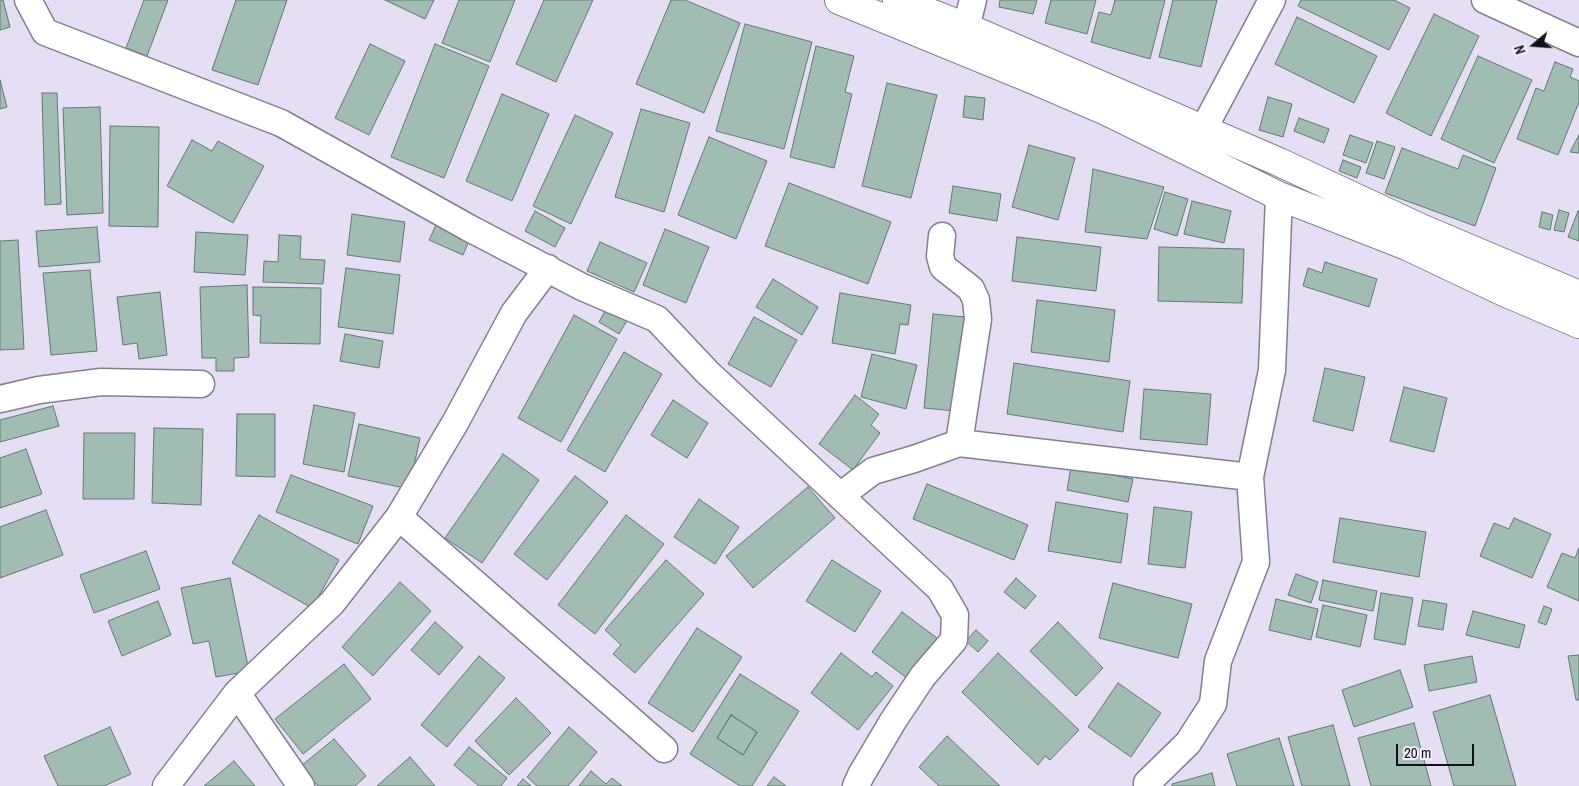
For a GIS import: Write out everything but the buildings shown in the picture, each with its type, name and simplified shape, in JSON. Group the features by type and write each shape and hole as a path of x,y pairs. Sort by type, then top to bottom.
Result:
{"main road":[{"path":"840,0 1106,111 1279,196 1407,246 1504,292 1579,324"},
{"path":"897,0 966,27 1278,162 1423,229 1579,295"}],"street":[{"path":"28,0 45,32 281,124 469,228 582,287 657,319 707,372 940,589 954,615 954,640 923,676 898,713 856,786"},
{"path":"966,27 973,0"},
{"path":"1203,130 1272,0"},
{"path":"1485,0 1579,43"},
{"path":"1147,786 1147,783 1188,743 1213,704 1218,661 1256,562 1250,476 1272,370 1279,196"},
{"path":"942,236 940,256 943,267 971,289 976,300 978,319 959,443"},
{"path":"166,786 238,693 332,603 399,516 455,422 514,313 548,268"},
{"path":"0,400 39,390 101,382 201,384"},
{"path":"840,496 873,471 959,443 1250,476"},
{"path":"399,516 664,749"},
{"path":"238,693 301,786"}]}
